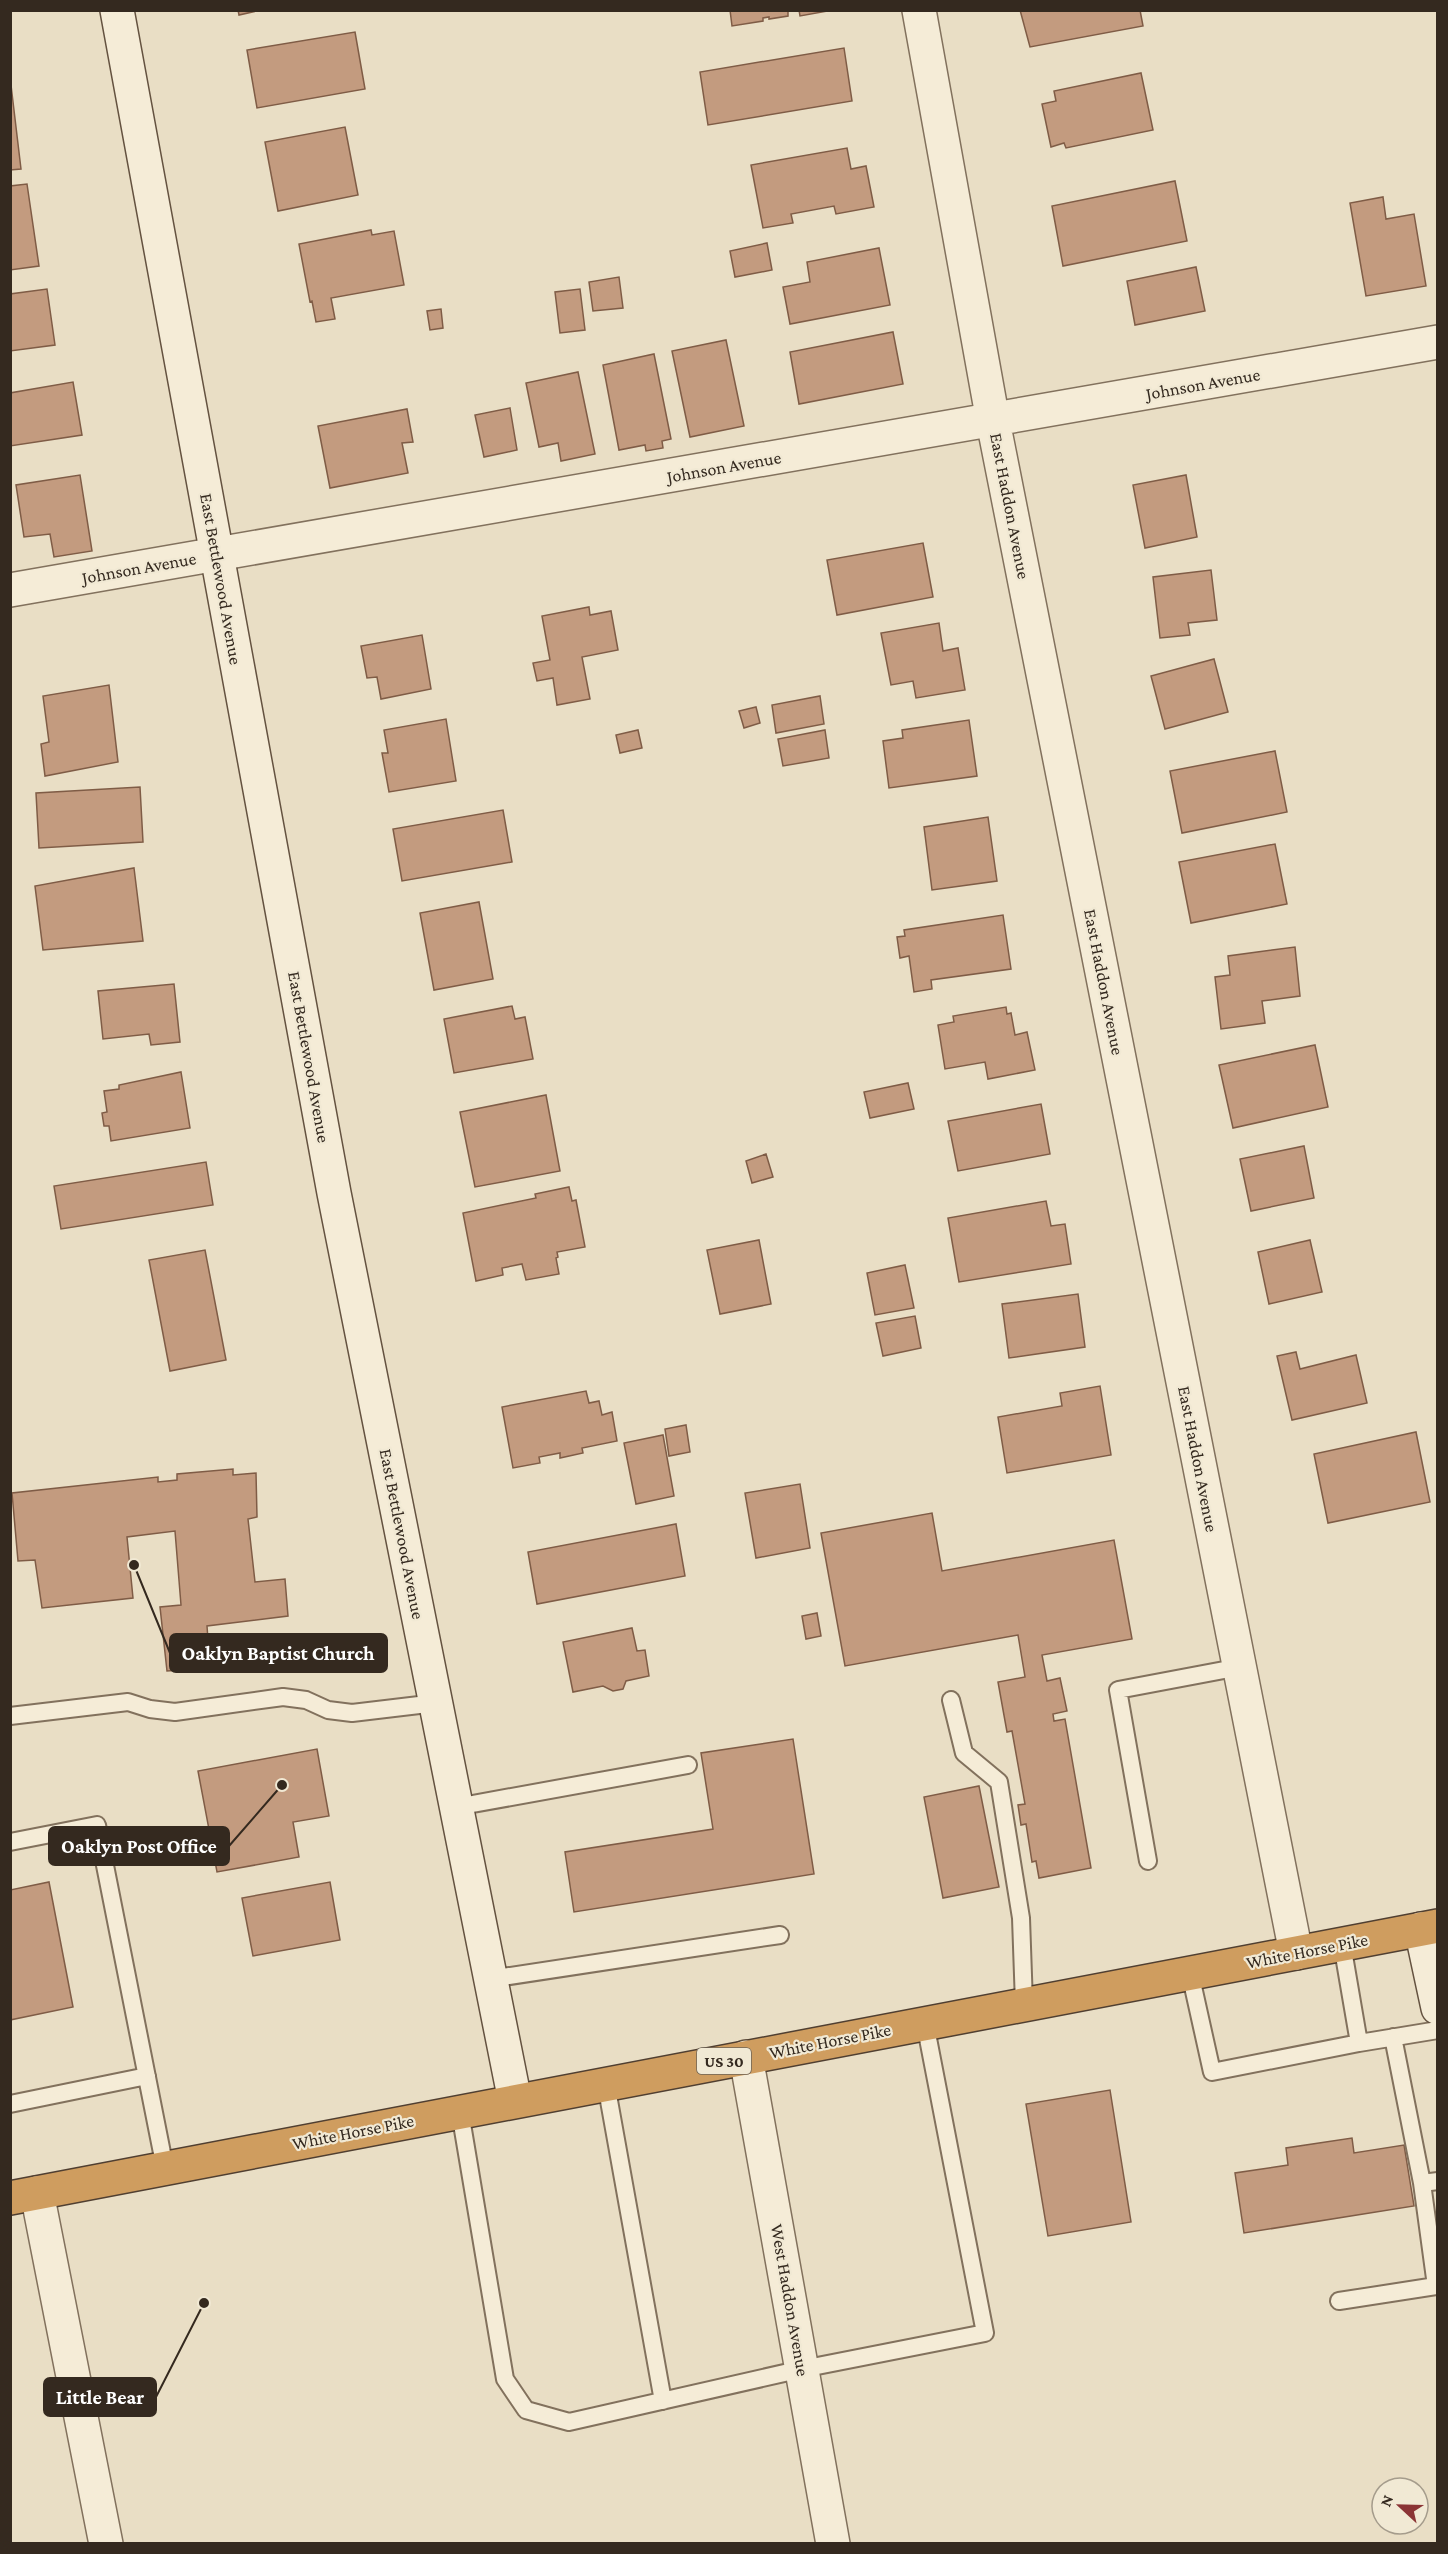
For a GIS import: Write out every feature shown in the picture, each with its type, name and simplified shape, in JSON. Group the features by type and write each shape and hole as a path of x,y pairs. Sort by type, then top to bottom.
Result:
{"highway":[{"name":"White Horse Pike","path":"24,2195 1429,1928"}],"street":[{"name":"East Bettlewood Avenue","path":"117,10 334,1193 515,2102"},
{"name":"East Haddon Avenue","path":"919,10 993,421 1296,1953"},
{"name":"Johnson Avenue","path":"10,590 993,421 1437,342"},
{"path":"1429,1928 1437,2008"},
{"name":"West Haddon Avenue","path":"746,2057 833,2544"},
{"path":"24,2195 106,2544"}],"lane":[{"path":"1148,1861 1118,1690 1240,1667"},
{"path":"10,1716 128,1702 150,1709 176,1712 283,1697 306,1700 328,1710 352,1713 436,1703"},
{"path":"951,1700 964,1753 999,1782 1021,1918 1024,2004"},
{"path":"456,1807 688,1765"},
{"path":"10,1842 97,1825 165,2168"},
{"path":"490,1979 780,1935"},
{"path":"1342,1944 1359,2043"},
{"path":"1190,1973 1212,2072 1437,2030"},
{"path":"459,2112 505,2379 526,2410 569,2422 802,2369 985,2333 925,2023"},
{"path":"1339,2301 1437,2286 1430,2182 1393,2037"},
{"path":"10,2104 147,2076"},
{"path":"606,2084 663,2400"}],"building":[{"path":"238,10 261,10 239,15"},
{"path":"730,10 788,10 788,16 763,18 763,21 732,26"},
{"path":"799,10 833,10 800,16"},
{"path":"1020,10 1140,10 1143,26 1030,47"},
{"path":"355,32 365,89 257,108 247,50"},
{"path":"844,48 852,101 708,125 700,72"},
{"path":"1141,73 1153,130 1066,148 1064,143 1051,147 1042,104 1056,101 1054,91"},
{"path":"10,85 21,169 10,170"},
{"path":"345,127 358,195 278,211 265,142"},
{"path":"847,148 851,169 866,166 874,207 836,214 834,206 791,214 793,223 763,228 751,165"},
{"path":"1175,181 1187,241 1063,266 1052,206"},
{"path":"27,184 39,266 10,270 10,186"},
{"path":"1383,197 1386,219 1414,214 1426,286 1366,296 1350,203"},
{"path":"371,230 372,235 394,231 404,285 331,298 335,319 316,322 299,244"},
{"path":"767,243 772,270 735,277 730,251"},
{"path":"879,248 890,305 790,324 783,287 810,282 807,262"},
{"path":"1196,267 1205,311 1135,325 1127,281"},
{"path":"619,277 623,308 593,311 589,282"},
{"path":"47,289 55,345 10,351 10,294"},
{"path":"580,289 585,330 560,333 555,292"},
{"path":"441,309 443,328 430,330 427,311"},
{"path":"893,332 903,384 799,404 790,352"},
{"path":"726,340 744,426 690,437 672,351"},
{"path":"654,354 671,439 662,441 663,448 646,451 645,445 619,450 603,365"},
{"path":"578,372 595,454 561,461 558,443 539,447 526,383"},
{"path":"73,382 82,435 10,446 10,393"},
{"path":"510,408 517,450 484,457 475,415"},
{"path":"407,409 413,442 402,443 408,473 330,488 318,426"},
{"path":"80,475 92,551 54,557 50,534 24,537 16,485"},
{"path":"1186,475 1197,537 1145,548 1133,485"},
{"path":"923,543 933,597 837,615 827,560"},
{"path":"1211,570 1217,620 1188,623 1190,635 1160,638 1153,577"},
{"path":"589,607 590,615 611,611 618,650 582,657 590,699 557,705 553,678 537,681 533,663 550,660 542,616"},
{"path":"939,623 943,651 958,648 965,690 916,698 913,681 891,685 881,633"},
{"path":"422,635 431,689 381,699 377,677 367,678 361,646"},
{"path":"1214,659 1228,712 1165,729 1151,676"},
{"path":"109,685 118,762 45,776 41,744 49,742 43,696"},
{"path":"820,696 824,724 776,733 772,705"},
{"path":"756,707 760,723 744,728 739,711"},
{"path":"446,719 456,781 389,792 382,753 388,753 384,730"},
{"path":"969,720 977,776 889,788 883,741 903,738 902,730"},
{"path":"638,730 642,748 620,753 616,735"},
{"path":"825,730 829,758 783,766 778,739"},
{"path":"1275,751 1287,812 1182,833 1170,771"},
{"path":"140,787 143,842 39,848 36,793"},
{"path":"503,810 512,862 402,881 393,829"},
{"path":"988,817 997,881 932,890 924,827"},
{"path":"1275,844 1287,904 1191,923 1179,862"},
{"path":"134,868 143,941 43,950 35,886"},
{"path":"479,902 493,979 434,990 420,913"},
{"path":"1003,915 1011,969 931,980 932,989 914,992 909,956 900,958 897,937 905,936 904,930"},
{"path":"1295,947 1300,996 1262,1001 1265,1023 1221,1029 1215,977 1230,975 1228,956"},
{"path":"174,984 180,1042 151,1045 149,1034 103,1039 98,991"},
{"path":"512,1006 515,1019 525,1017 533,1059 454,1073 444,1019"},
{"path":"1006,1007 1007,1014 1011,1013 1015,1035 1027,1032 1035,1070 988,1079 985,1062 945,1069 938,1025 954,1022 953,1016"},
{"path":"1315,1045 1328,1107 1233,1128 1219,1065"},
{"path":"181,1072 190,1128 111,1141 109,1126 104,1126 102,1113 107,1112 104,1091 119,1089 119,1085"},
{"path":"908,1083 914,1109 870,1118 864,1092"},
{"path":"546,1095 560,1171 475,1187 460,1112"},
{"path":"1041,1104 1050,1154 958,1171 948,1121"},
{"path":"1304,1146 1314,1198 1251,1211 1240,1159"},
{"path":"766,1154 773,1177 752,1183 746,1161"},
{"path":"206,1162 213,1205 61,1229 54,1186"},
{"path":"569,1187 572,1201 576,1200 585,1247 557,1252 559,1274 526,1280 522,1264 502,1268 503,1275 476,1281 463,1213 536,1198 535,1194"},
{"path":"1046,1201 1051,1226 1065,1224 1071,1264 959,1282 948,1218"},
{"path":"759,1240 771,1304 720,1314 707,1250"},
{"path":"1310,1240 1322,1292 1269,1304 1258,1252"},
{"path":"205,1250 226,1360 170,1371 149,1260"},
{"path":"905,1265 914,1308 875,1315 867,1273"},
{"path":"1078,1294 1085,1347 1009,1358 1002,1304"},
{"path":"915,1316 921,1348 883,1356 876,1323"},
{"path":"1296,1352 1300,1369 1356,1355 1367,1403 1292,1420 1277,1356"},
{"path":"1100,1386 1111,1455 1007,1473 998,1417 1062,1406 1060,1393"},
{"path":"586,1391 589,1403 599,1401 602,1415 612,1412 617,1441 582,1448 583,1453 560,1458 560,1453 539,1457 540,1463 513,1468 502,1407"},
{"path":"686,1425 690,1452 669,1456 665,1429"},
{"path":"1416,1432 1430,1502 1328,1523 1314,1454"},
{"path":"663,1435 674,1496 636,1504 624,1443"},
{"path":"233,1469 233,1475 256,1473 257,1517 248,1519 255,1582 285,1579 288,1616 207,1626 210,1668 167,1671 160,1607 181,1605 175,1531 127,1537 133,1598 42,1608 35,1560 18,1561 12,1493 158,1477 158,1482 177,1480 177,1474"},
{"path":"800,1484 810,1548 756,1558 745,1493"},
{"path":"932,1513 942,1571 1114,1540 1132,1639 1042,1655 1047,1681 1060,1678 1067,1711 1053,1714 1054,1721 1065,1719 1091,1868 1039,1878 1036,1861 1032,1862 1026,1824 1021,1825 1018,1805 1025,1804 1012,1731 1007,1732 998,1682 1025,1677 1018,1635 845,1666 821,1533"},
{"path":"676,1524 685,1576 537,1604 528,1552"},
{"path":"817,1613 821,1636 806,1639 802,1616"},
{"path":"632,1628 637,1651 645,1650 649,1676 626,1681 623,1689 613,1691 603,1686 573,1692 563,1642"},
{"path":"793,1739 814,1874 574,1912 565,1852 713,1829 701,1753"},
{"path":"317,1749 329,1816 293,1822 299,1857 217,1872 198,1771"},
{"path":"979,1786 999,1887 943,1898 924,1797"},
{"path":"49,1882 73,2007 10,2020 10,1890"},
{"path":"330,1882 340,1940 253,1956 242,1898"},
{"path":"1110,2090 1131,2222 1048,2236 1026,2104"},
{"path":"1352,2138 1354,2153 1404,2145 1414,2206 1244,2233 1235,2173 1288,2165 1286,2148"}],"place":[{"name":"Oaklyn Baptist Church","path":"134,1565"},
{"name":"Oaklyn Post Office","path":"282,1785"},
{"name":"Little Bear","path":"204,2303"}]}
